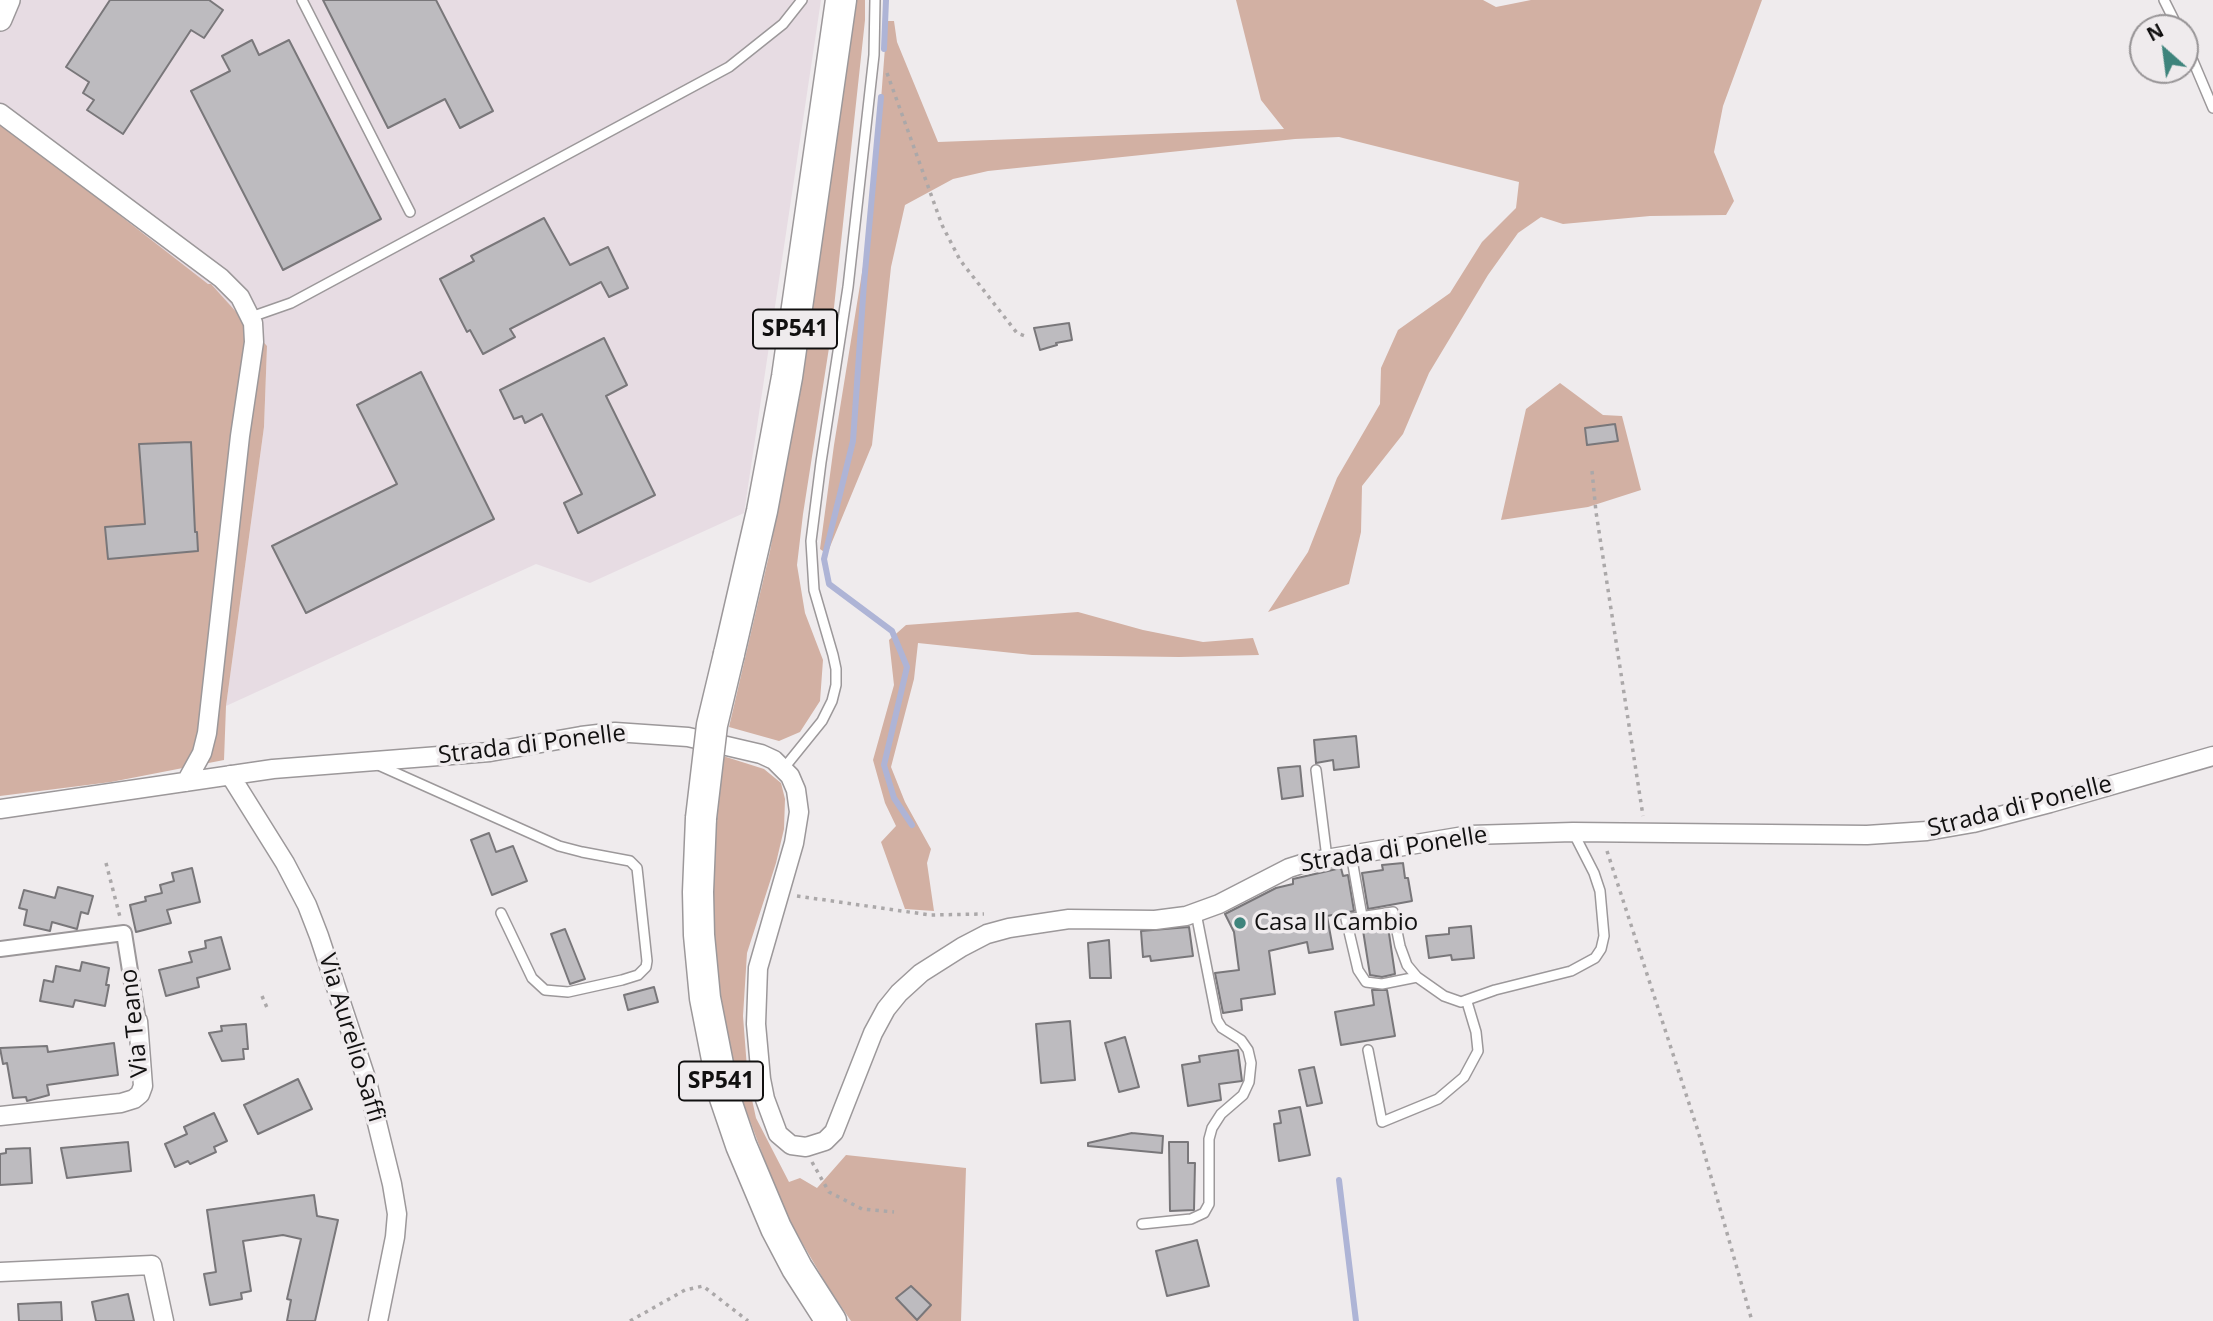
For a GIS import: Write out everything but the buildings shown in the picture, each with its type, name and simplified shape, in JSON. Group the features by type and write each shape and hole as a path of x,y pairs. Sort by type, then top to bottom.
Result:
{"main road":[{"name":"SP541","path":"831,1321 797,1268 776,1228 741,1145 724,1095 705,998 698,892 701,818 712,725 760,520 787,377 841,0"}],"street":[{"path":"0,19 8,0"},
{"path":"0,113 221,278 240,297 251,317 254,342 237,461 208,733 202,752 186,782"},
{"name":"Strada di Ponelle","path":"0,808 230,775 490,752 581,736 632,732 688,737 729,745 761,754 784,768"},
{"name":"Strada di Ponelle","path":"806,1147 825,1141 834,1132 873,1032 892,1001 921,973 987,934 1050,920 1155,920 1196,914 1289,868 1327,858 1470,835 1644,832 1867,835 1927,831 1973,823 2050,803 2213,756"},
{"path":"784,768 796,790 799,812 794,843 760,955 756,1024 765,1099 778,1134 791,1145 806,1147"},
{"name":"Via Aurelio Saffi","path":"230,775 285,863 307,905 366,1078 396,1205 394,1237 377,1321"},
{"name":"Via Teano","path":"0,949 124,933 138,1021 143,1086 134,1100 121,1103 0,1116"},
{"path":"0,1272 152,1265 164,1321"}],"lane":[{"path":"302,0 410,212"},
{"path":"251,317 291,303 729,67 783,24 802,0"},
{"path":"784,768 828,712 836,685 835,661 814,590 811,541 848,287 874,55 875,0"},
{"path":"2199,75 2213,108"},
{"path":"368,761 559,846 630,861 637,868 648,961 646,967 632,977 608,983 568,992 545,990 532,978 501,913"},
{"path":"1316,770 1327,858"},
{"path":"1416,977 1375,984 1363,979 1346,919 1393,912 1402,955 1416,977 1452,1000 1466,1002 1486,993 1581,967 1595,958 1603,943 1600,891 1573,832"},
{"path":"1351,854 1362,916"},
{"path":"1142,1224 1191,1219 1204,1213 1209,1204 1209,1139 1212,1128 1221,1114 1243,1095 1249,1082 1251,1063 1248,1050 1241,1040 1222,1028 1217,1020 1196,914"},
{"path":"1368,1050 1381,1122 1438,1099 1464,1077 1478,1051 1476,1032 1466,1002"}],"path":[{"path":"874,55 890,77 942,225 960,260 1017,333 1024,336"},
{"path":"1592,471 1596,512 1643,810 1644,832"},
{"path":"1600,832 1698,1131 1752,1321"},
{"path":"106,863 124,933"},
{"path":"778,893 930,915 995,913"},
{"path":"262,996 268,1010"},
{"path":"806,1147 816,1172 829,1192 862,1209 894,1212"},
{"path":"630,1321 685,1290 704,1286 748,1321"}],"shaded area":[{"path":"0,0 821,0 744,513 590,583 536,564 226,706 264,427 267,346 219,293 0,122"},
{"path":"856,0 865,0 865,20 831,335 797,565 805,613 823,660 820,701 800,732 779,741 729,727 770,551 801,389"},
{"path":"1236,0 1483,0 1496,7 1531,0 1762,0 1723,106 1714,152 1734,201 1726,215 1650,216 1563,224 1541,217 1518,233 1488,275 1429,373 1403,434 1362,486 1361,532 1349,584 1268,612 1308,552 1337,478 1380,404 1381,368 1398,330 1450,293 1482,242 1516,208 1519,182 1339,137 1295,139 988,171 953,179 905,205 891,267 872,445 827,554 820,549 873,205 887,21 894,21 897,42 938,142 1284,129 1261,100"},
{"path":"0,122 211,284 267,346 264,427 226,706 224,760 111,782 0,796"},
{"path":"1560,383 1603,415 1622,416 1641,490 1588,507 1501,520 1526,409"},
{"path":"1078,612 1143,630 1203,642 1253,638 1259,655 1032,655 918,643 914,679 891,767 905,802 931,849 927,863 934,911 905,909 881,842 896,826 885,803 873,760 894,685 889,640 906,625"},
{"path":"723,756 764,769 781,783 785,799 784,829 776,863 747,953 743,1016 748,1081 756,1118 789,1182 800,1178 817,1188 846,1155 966,1168 961,1321 851,1321 791,1224 738,1089 719,996 713,918 715,844"}],"waterway":[{"path":"884,49 886,0"},
{"path":"881,97 853,441 824,559 829,584 892,631 907,667 884,765 894,798 912,825"},
{"path":"1339,1180 1356,1321"}],"place":[{"name":"Casa Il Cambio","path":"1240,923"}]}
